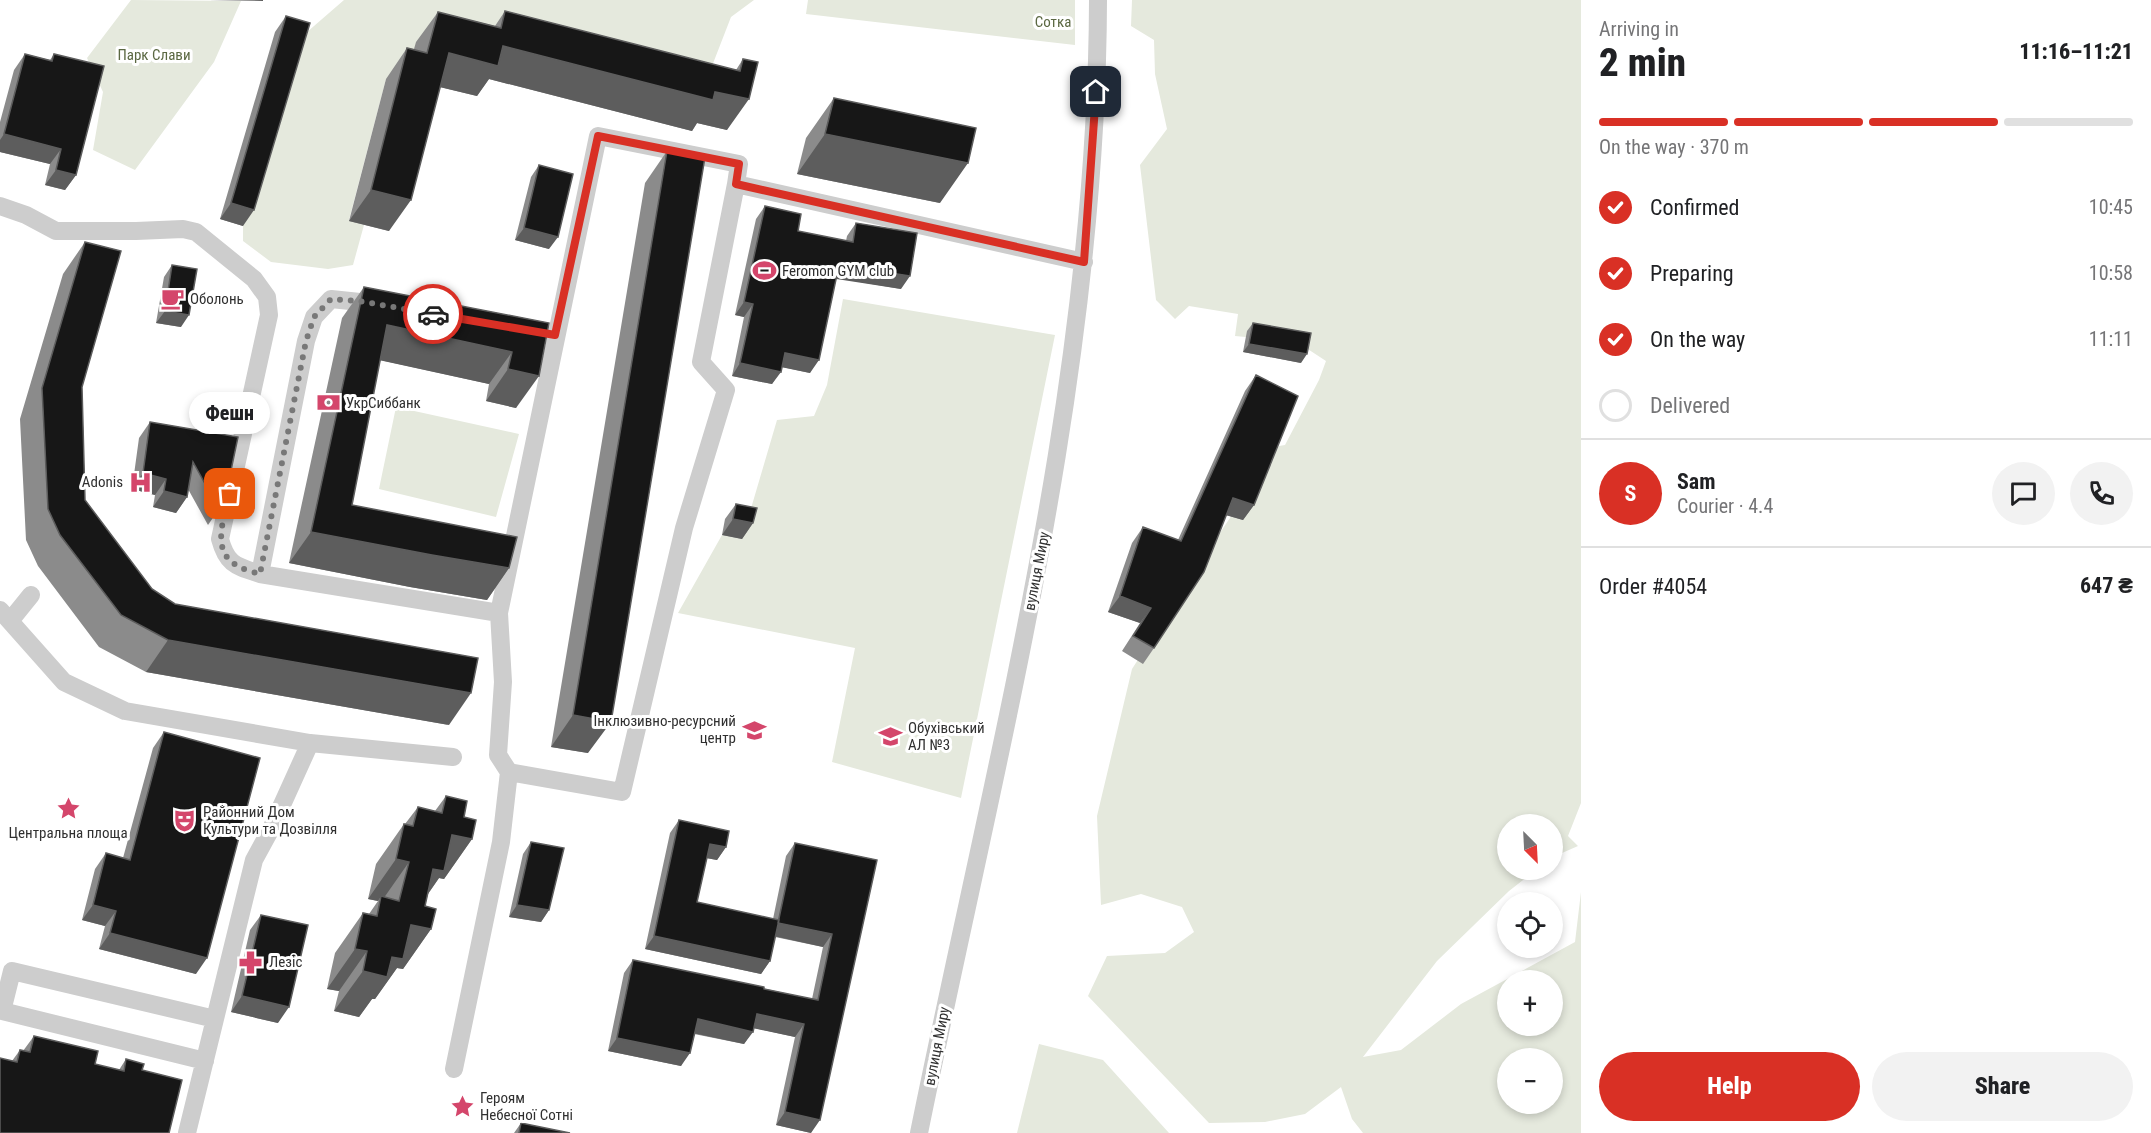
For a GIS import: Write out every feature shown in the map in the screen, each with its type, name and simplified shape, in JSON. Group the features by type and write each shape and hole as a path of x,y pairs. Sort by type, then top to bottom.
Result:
{"street":[{"name":"вулиця Миру","path":"919,1133 1039,567 1065,415 1084,262 1098,69 1098,0"},
{"path":"454,1069 501,842 509,772 498,755 503,682 499,613 549,334 598,136 739,164 701,362 726,390 684,528 622,792 509,772"},
{"path":"736,184 1084,262"},
{"path":"0,206 27,214 56,231 135,231 183,228 195,232 254,279 267,297 269,315 220,539 224,555 237,566 260,574 499,613"},
{"path":"260,574 306,341 314,317 331,299 394,307"},
{"path":"31,596 5,616 64,682 125,711 310,743 453,757"},
{"path":"187,1133 254,860 310,743"},
{"path":"205,1061 2,1011 12,971 214,1019"}],"green space":[{"name":"Парк Слави","path":"131,0 241,1 214,62 135,170 93,150 103,92 87,58"},
{"path":"344,0 754,0 731,17 700,97 484,42 405,84 386,79 349,220 364,225 353,265 328,269 271,262 243,241 243,226 299,39"},
{"name":"Сотка","path":"808,0 1075,0 1075,45 806,14"},
{"path":"1132,0 1581,0 1581,803 1568,836 1578,846 1563,853 1563,814 1497,814 1497,880 1523,880 1508,892 1497,892 1497,903 1437,961 1363,1057 1401,1050 1461,1004 1497,984 1497,1036 1563,1036 1563,970 1524,970 1546,958 1563,958 1563,949 1575,942 1581,892 1581,1133 1363,1133 1352,1119 1341,1087 1305,1114 1265,1122 1209,1123 1088,996 1107,956 1165,953 1194,932 1182,907 1141,894 1101,905 1097,816 1132,669 1279,446 1285,445 1319,380 1326,361 1297,342 1235,336 1238,314 1189,306 1175,319 1156,300 1140,165 1167,129 1155,74 1154,40 1131,26"},
{"path":"843,299 1055,335 961,798 832,762 855,648 678,613 722,535 742,539 777,420 814,416 827,385"},
{"path":"396,407 519,434 496,517 379,489"},
{"path":"1039,1044 1103,1060 1169,1133 1017,1133"}],"building":[{"path":"505,11 740,71 743,59 758,62 749,99 715,92 713,100 503,46 498,66 449,53 411,200 371,190 407,48 427,53 438,12 501,28"},
{"path":"286,16 310,23 254,210 231,203"},
{"path":"25,54 52,61 54,54 104,66 76,175 56,170 61,149 4,134"},
{"path":"834,98 976,128 968,163 825,134"},
{"path":"667,151 705,157 611,722 573,715"},
{"path":"539,165 573,174 558,237 524,228"},
{"path":"765,206 801,214 798,231 853,242 856,223 917,233 910,276 839,265 819,360 785,353 781,372 740,363 753,304 744,302"},
{"path":"85,242 121,251 82,387 85,500 152,589 175,604 478,658 471,693 168,640 121,615 60,535 48,509 42,388"},
{"path":"172,265 197,269 189,315 165,311"},
{"path":"364,287 549,323 539,376 508,369 512,352 387,325 352,505 517,537 509,568 311,532"},
{"path":"1253,323 1311,333 1307,354 1249,344"},
{"path":"1256,375 1298,396 1254,505 1233,498 1204,572 1154,648 1133,636 1151,608 1120,596 1143,527 1181,541"},
{"path":"150,422 238,437 225,499 222,498 219,509 193,462 187,497 164,491 166,479 143,473"},
{"path":"736,504 757,508 753,523 733,519"},
{"name":"Районний Дом Культури та Дозвілля","path":"164,732 260,758 207,958 110,933 116,911 93,905 106,853 130,860"},
{"path":"446,796 467,801 464,817 476,820 472,839 452,835 444,871 433,869 425,906 436,909 431,929 411,925 403,959 392,957 387,977 363,971 367,951 355,949 363,913 377,916 381,896 399,901 409,862 396,859 404,824 413,826 418,807 442,813"},
{"path":"679,820 729,831 726,847 710,844 697,902 779,920 770,961 654,936"},
{"path":"531,842 564,848 549,910 517,905"},
{"path":"795,843 877,860 820,1120 785,1112 804,1024 757,1014 753,1032 698,1019 690,1053 617,1038 633,960 818,1000 832,934 778,923"},
{"path":"261,915 308,925 289,1007 242,996"},
{"path":"34,1036 98,1051 95,1064 124,1071 126,1059 144,1064 142,1070 182,1080 169,1133 0,1133 0,1058 17,1062 20,1050 30,1052"},
{"path":"521,1123 570,1133 519,1133"}],"way so far":[{"path":"230,494 220,539 224,555 237,566 260,574 306,341 314,317 331,299 359,301 433,314"}],"place":[{"name":"Feromon GYM club","path":"764,271"},
{"name":"Оболонь","path":"172,299"},
{"name":"УкрСиббанк","path":"328,403"},
{"name":"Adonis","path":"141,482"},
{"name":"Фешн","path":"230,494"},
{"name":"Інклюзивно-ресурсний центр","path":"754,730"},
{"name":"Обухівський АЛ №3","path":"890,737"},
{"name":"Центральна площа","path":"68,809"},
{"name":"Районний Дом Культури та Дозвілля","path":"185,821"},
{"name":"Лезіс","path":"251,962"},
{"name":"Героям Небесної Сотні","path":"462,1107"}],"route":[{"path":"433,314 555,335 598,136 739,164 736,184 1084,262 1096,92"}]}
